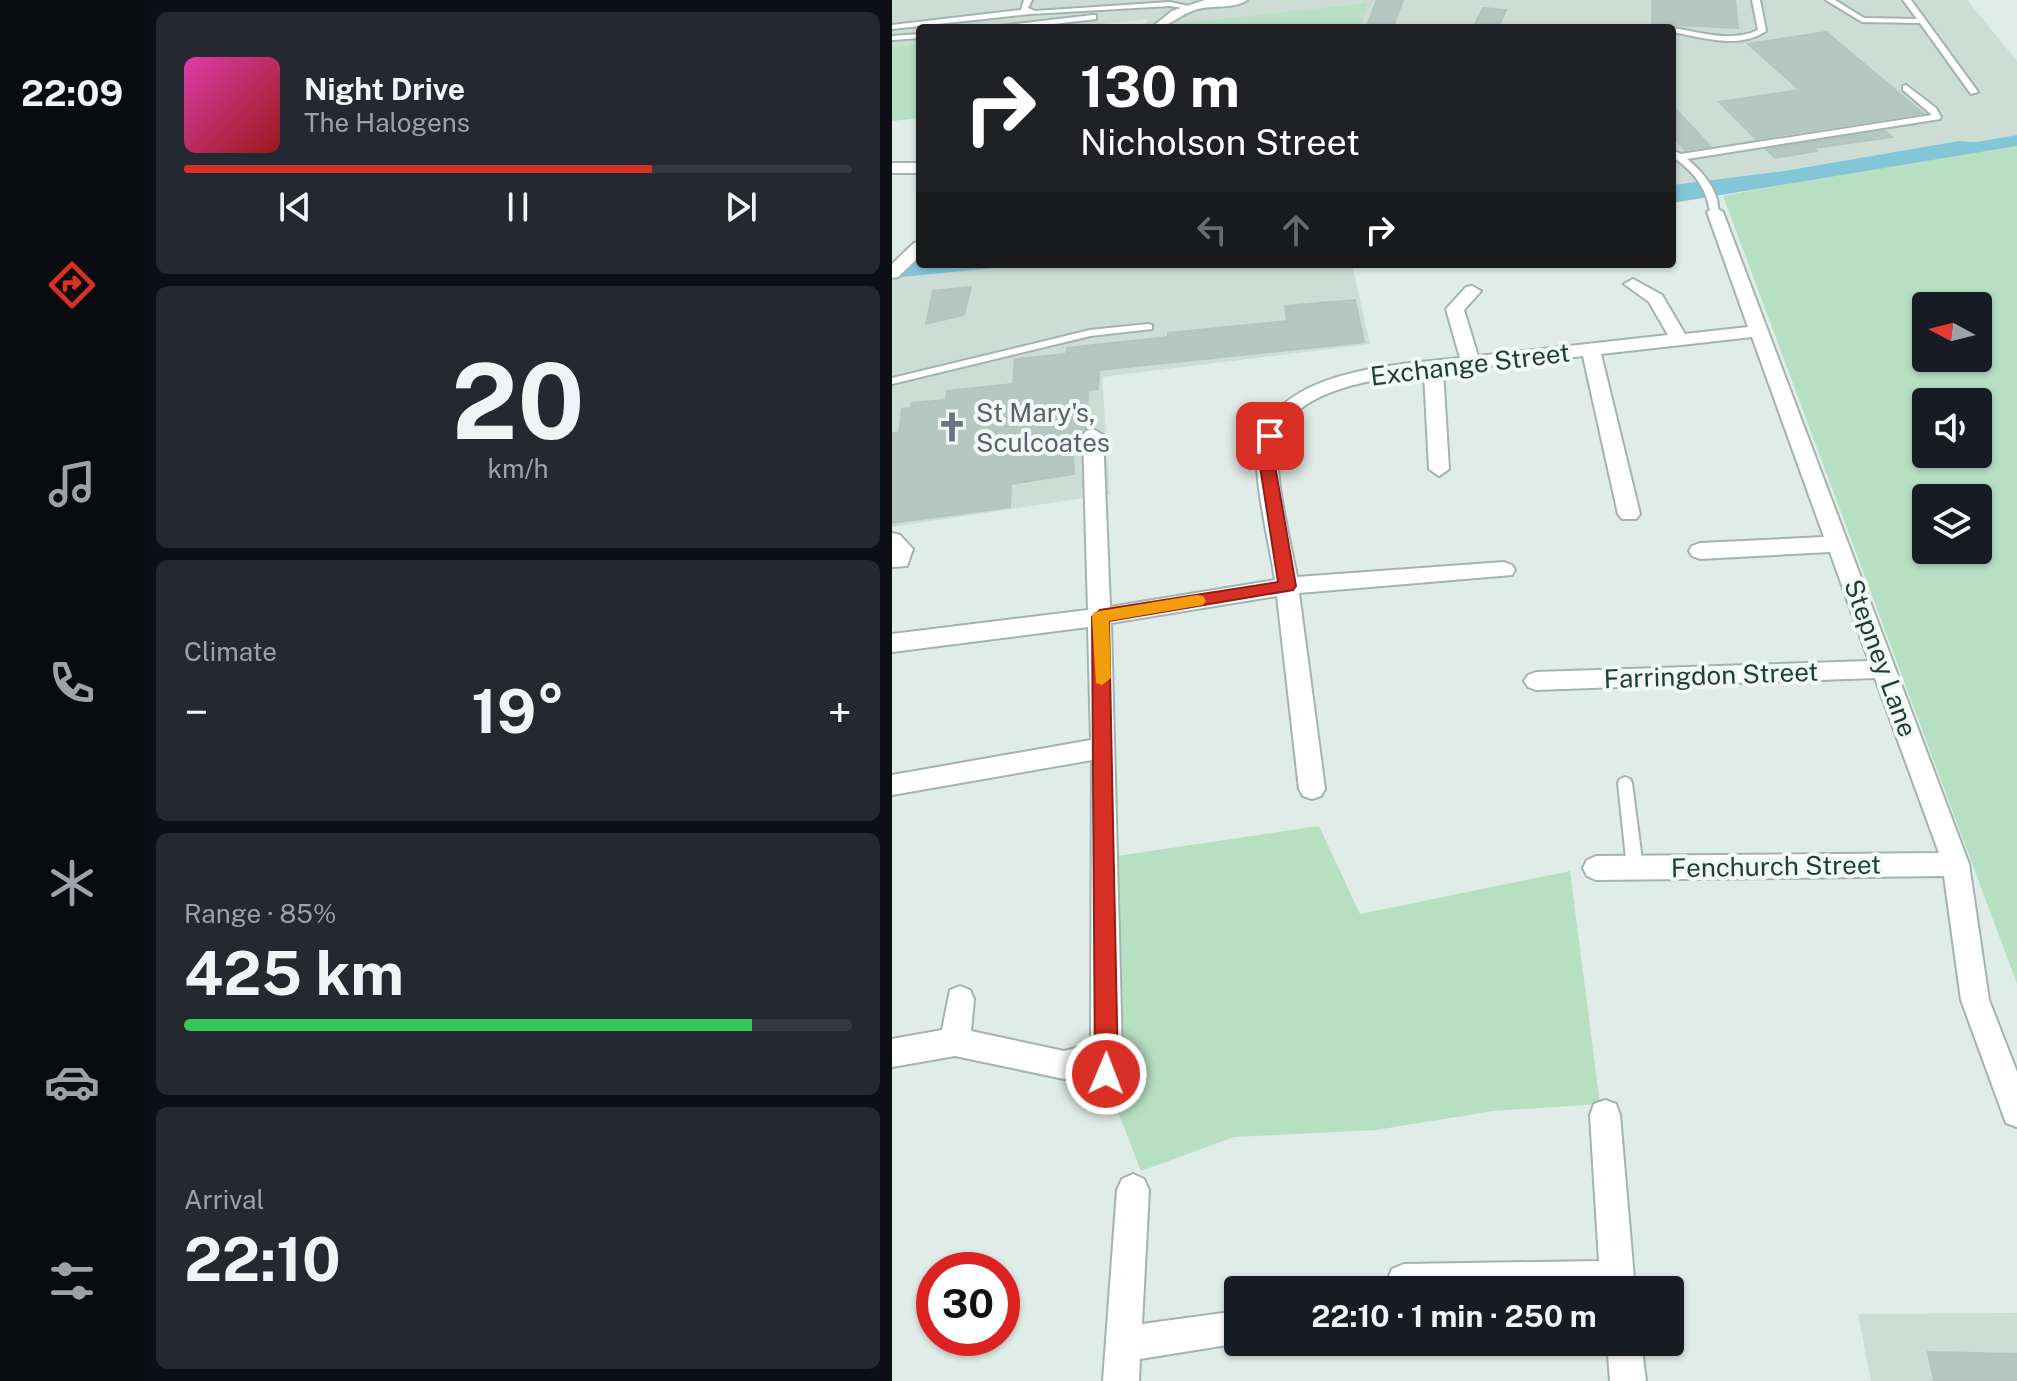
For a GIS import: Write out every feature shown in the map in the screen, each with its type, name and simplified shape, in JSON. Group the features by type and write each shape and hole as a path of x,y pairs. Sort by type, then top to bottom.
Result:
{"street":[{"path":"1162,24 1171,14 1195,4 1241,0"},
{"path":"892,168 916,168"},
{"name":"Stepney Lane","path":"1715,212 1956,864 1975,1000 2017,1112"},
{"path":"892,273 916,250"},
{"path":"1633,284 1656,299 1679,339"},
{"path":"1470,362 1455,309 1472,291"},
{"name":"Exchange Street","path":"1312,789 1287,586 1267,460 1270,436 1287,409 1325,387 1383,372 1759,331"},
{"path":"1591,349 1629,514"},
{"path":"1433,366 1439,469"},
{"path":"1093,435 1104,748 1106,1094"},
{"path":"1700,551 1839,544"},
{"path":"892,643 1100,617 1287,586 1504,570"},
{"name":"Farringdon Street","path":"1536,681 1885,669"},
{"path":"892,785 1104,748"},
{"name":"Fenchurch Street","path":"1596,868 1956,864"},
{"path":"955,1042 960,999"},
{"path":"892,1053 955,1042 1064,1065 1107,1054"},
{"path":"1605,1115 1617,1276"},
{"path":"1121,1381 1133,1190"},
{"path":"1122,1344 1224,1330"},
{"path":"1625,1356 1628,1381"}],"lane":[{"path":"1028,0 1024,9 1028,12"},
{"path":"1676,31 1719,39 1748,39 1762,31 1756,0"},
{"path":"1830,0 1862,20 1920,21"},
{"path":"1907,0 1974,92"},
{"path":"919,24 1028,12 1195,4"},
{"path":"1033,24 1092,17 1111,8"},
{"path":"892,27 916,24"},
{"path":"892,38 916,36"},
{"path":"1677,155 1937,117 1906,88"},
{"path":"1677,155 1696,172 1715,204 1715,212"},
{"path":"892,381 1090,333 1148,327"},
{"path":"1625,783 1635,868"}],"shaded area":[{"path":"892,0 1967,0 2017,61 2017,135 1676,184 1676,24 1145,24 1149,19 1103,24 916,24 916,44 892,47"},
{"path":"996,268 1353,268 1370,344 1102,377 1110,494 892,527 892,278"},
{"path":"2017,1313 2017,1381 1871,1381 1858,1314"}],"green space":[{"path":"1368,3 1361,24 1175,24"},
{"path":"916,44 916,118 892,121 892,47"},
{"path":"2017,146 2017,984 1723,196 1852,171"},
{"path":"1319,826 1360,914 1570,871 1600,1104 1493,1111 1376,1130 1234,1137 1141,1171 1113,1099 1110,857"}],"water":[{"path":"2017,135 2017,146 1676,202 1676,184 1784,171 1959,141 1976,142"},
{"path":"916,260 916,268 996,268 892,278 892,262"}],"building":[{"path":"1377,0 1403,0 1394,24 1367,24"},
{"path":"1652,0 1735,0 1738,28 1652,24"},
{"path":"1483,8 1506,10 1500,24 1475,24"},
{"path":"1826,32 1923,113 1756,139 1719,102 1800,90 1748,44"},
{"path":"1676,109 1710,146 1685,150 1676,140"},
{"path":"1885,131 1892,137 1814,148 1817,151 1775,158 1766,149"},
{"path":"971,287 964,315 926,324 933,291"},
{"path":"1355,300 1364,342 1099,370 1098,389 1088,390 1087,428 1071,432 1074,474 1011,484 1010,507 892,523 892,433 899,433 902,409 911,408 912,403 946,400 947,391 1013,384 1015,359 1066,354 1067,348 1168,337 1168,333 1287,321 1285,306"},
{"path":"1928,1352 2017,1354 2017,1381 1934,1381"}],"slow traffic":[{"path":"1102,678 1100,617 1197,601"}],"place":[{"name":"St Mary's, Sculcoates","path":"952,427"}],"route":[{"path":"1106,1074 1100,617 1287,586 1267,460 1270,436"}]}
